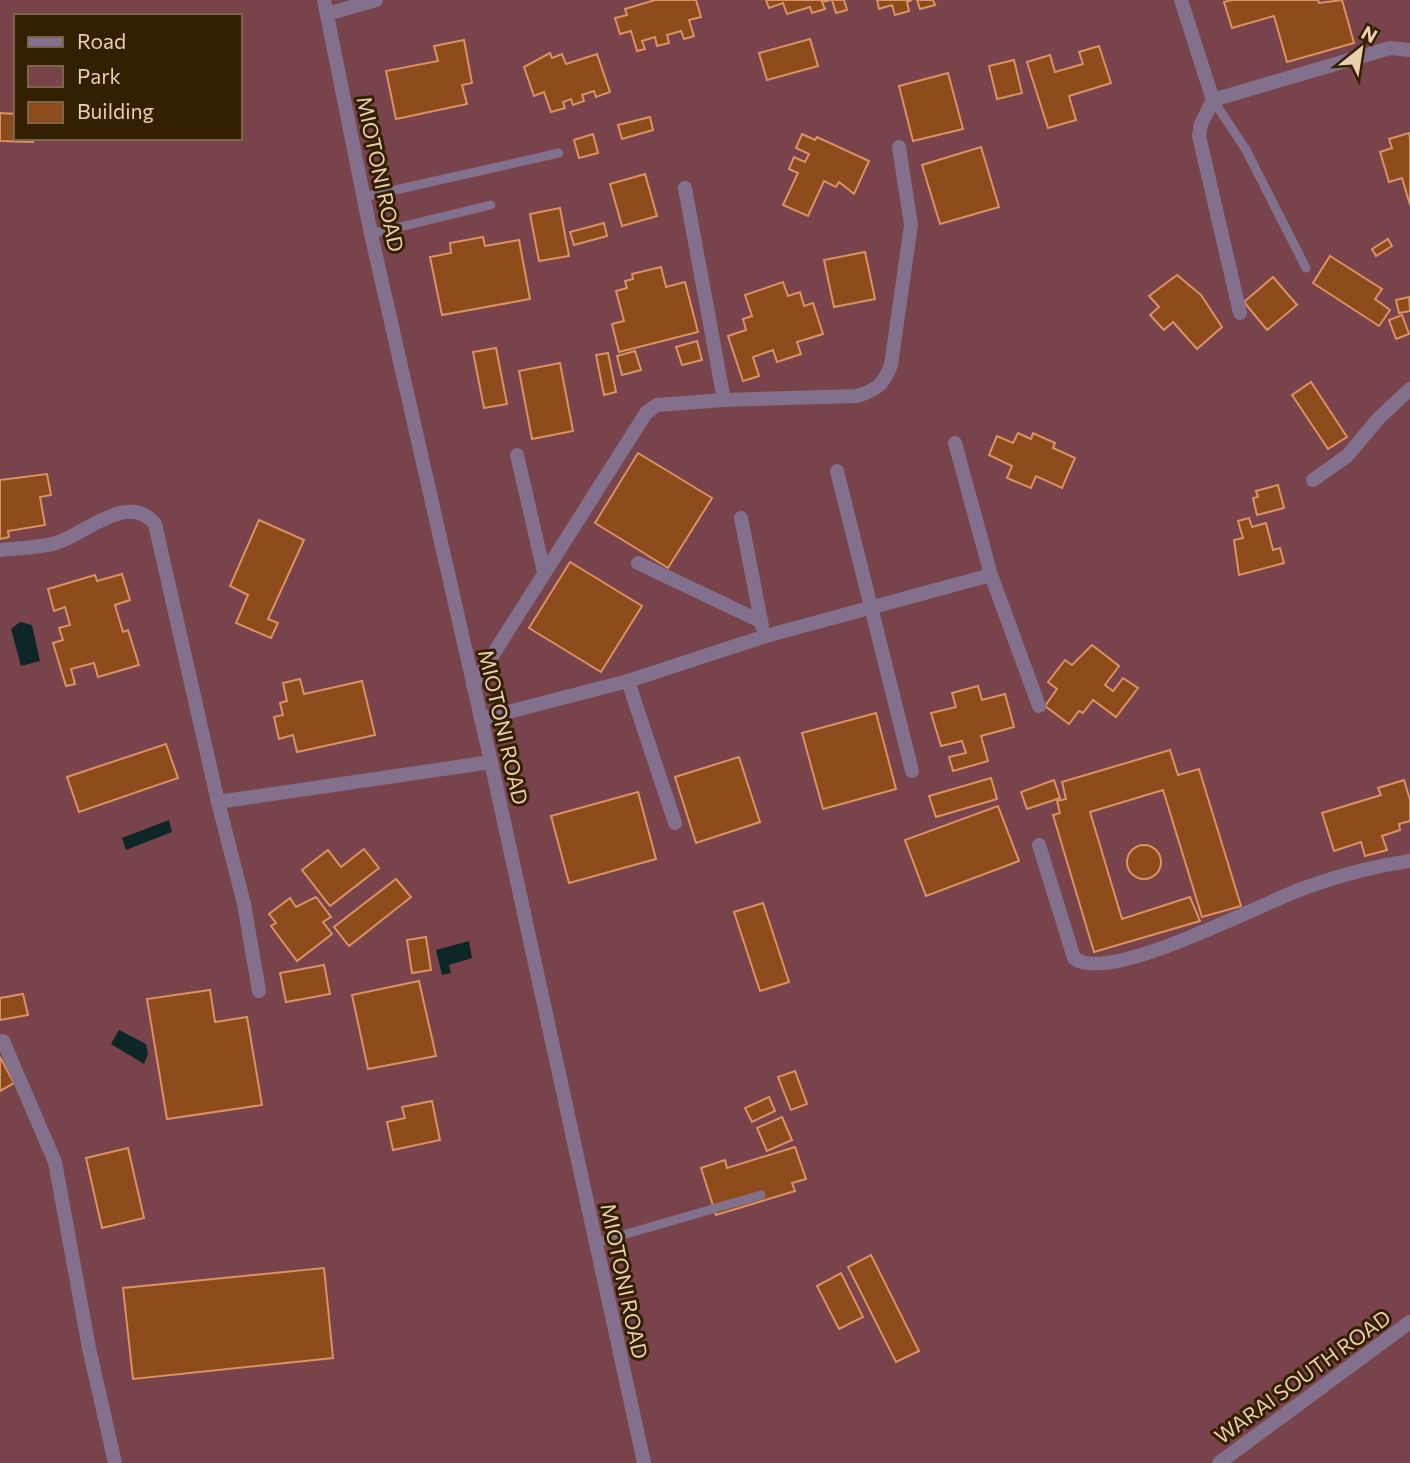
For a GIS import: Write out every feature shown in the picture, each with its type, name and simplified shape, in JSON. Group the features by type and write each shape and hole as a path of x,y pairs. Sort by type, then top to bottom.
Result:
{"street":[{"path":"326,7 376,0"},
{"path":"1181,0 1213,100"},
{"name":"MIOTONI ROAD","path":"326,7 371,234 491,762 644,1463"},
{"path":"1240,313 1199,136 1200,124 1213,100 1381,50 1402,47 1410,50"},
{"path":"473,686 646,413 657,405 857,396 874,391 885,382 891,365 911,225 899,147"},
{"path":"685,187 724,400"},
{"path":"1312,480 1348,456 1379,418 1410,389"},
{"path":"956,443 991,575 1039,706"},
{"path":"517,455 544,572"},
{"path":"837,471 912,771"},
{"path":"0,550 55,544 124,511 149,516 155,524 244,904 259,991"},
{"path":"741,518 760,621 766,636"},
{"path":"638,562 760,621"},
{"path":"481,719 628,681 766,636 991,575"},
{"path":"628,681 675,823"},
{"path":"218,802 491,762"},
{"path":"1039,845 1074,958 1088,966 1147,954 1331,879 1370,866 1410,861"},
{"path":"3,1041 55,1162 89,1348 115,1463"},
{"name":"WARAI SOUTH ROAD","path":"1219,1463 1410,1322"}],"lane":[{"path":"1213,100 1246,150 1306,268"},
{"path":"364,197 559,153"},
{"path":"371,234 491,205"},
{"path":"595,1244 761,1195"}],"green space":[{"path":"0,0 1410,0 1410,1463 0,1463"}],"water":[{"path":"20,622 32,625 40,661 21,666 11,629"},
{"path":"169,820 172,832 126,850 122,838"},
{"path":"469,941 472,958 449,965 451,973 442,975 436,950"},
{"path":"119,1030 146,1044 148,1054 144,1064 111,1044"}],"building":[{"path":"655,0 696,0 701,17 689,20 694,36 684,39 681,31 667,35 669,43 657,46 655,37 642,41 645,49 637,51 631,31 620,34 615,18 627,15 625,9"},
{"path":"766,0 831,0 822,2 825,9 812,13 810,7 787,14 783,3 769,8"},
{"path":"832,0 844,0 847,10 836,13"},
{"path":"877,0 912,0 907,2 909,11 895,15 892,5 879,9"},
{"path":"917,0 933,0 935,5 920,9"},
{"path":"1318,0 1319,3 1342,0 1354,43 1287,62 1274,16 1232,28 1224,2"},
{"path":"810,39 818,66 767,80 759,53"},
{"path":"464,40 472,83 462,85 467,104 396,119 386,71 438,61 434,46"},
{"path":"1099,46 1111,83 1069,96 1076,120 1048,128 1027,62 1050,55 1055,72 1083,64 1079,52"},
{"path":"550,53 552,58 562,54 566,64 597,54 610,92 596,97 594,91 582,95 584,101 573,105 571,99 563,102 565,108 551,112 544,92 534,96 524,67"},
{"path":"1014,60 1022,93 997,99 989,66"},
{"path":"948,73 963,129 913,141 899,86"},
{"path":"0,113 14,114 14,140 33,142 0,141"},
{"path":"650,117 653,130 622,139 618,125"},
{"path":"1409,133 1410,205 1402,178 1389,182 1380,152 1392,148 1389,139"},
{"path":"593,134 598,153 579,158 574,140"},
{"path":"802,134 815,140 817,137 869,161 854,194 839,182 836,187 824,181 808,216 783,205 798,173 789,169 794,157 805,162 809,154 796,148"},
{"path":"981,147 999,207 940,224 922,165"},
{"path":"645,174 657,216 622,226 610,184"},
{"path":"560,208 569,256 539,261 530,214"},
{"path":"604,223 607,236 574,245 570,232"},
{"path":"483,237 485,246 519,240 530,299 442,315 430,257 451,253 450,243"},
{"path":"1388,239 1392,246 1376,256 1372,249"},
{"path":"865,252 875,299 834,307 824,260"},
{"path":"1330,256 1382,289 1375,299 1390,310 1379,326 1313,283"},
{"path":"661,267 666,287 685,282 698,332 619,352 612,324 624,321 616,291 627,288 625,281 633,279 632,274"},
{"path":"1177,275 1201,295 1222,327 1197,349 1173,322 1164,330 1150,315 1159,307 1149,296"},
{"path":"1273,277 1297,305 1267,330 1244,302"},
{"path":"783,282 788,296 800,292 804,306 813,303 823,334 797,342 801,354 777,362 773,350 753,357 759,376 743,381 728,336 746,330 743,319 752,316 745,295"},
{"path":"1409,297 1410,311 1399,313 1396,300"},
{"path":"1402,315 1409,334 1396,339 1389,320"},
{"path":"697,341 702,360 682,365 676,347"},
{"path":"496,348 507,404 484,408 473,352"},
{"path":"635,351 641,370 622,375 617,356"},
{"path":"608,353 616,392 604,395 596,355"},
{"path":"560,363 573,431 532,439 519,371"},
{"path":"1311,382 1347,437 1328,449 1292,395"},
{"path":"1018,433 1031,439 1033,433 1055,443 1053,448 1075,458 1062,488 1036,476 1031,488 1007,478 1012,466 989,455 997,436 1013,443"},
{"path":"638,453 712,498 668,568 595,523"},
{"path":"47,474 51,495 40,497 45,525 8,531 9,537 0,539 0,480"},
{"path":"1278,485 1284,508 1257,515 1253,498 1258,497 1256,491"},
{"path":"1249,518 1252,527 1266,523 1273,550 1280,548 1284,563 1239,575 1234,540 1243,538 1238,521"},
{"path":"259,520 304,540 268,619 278,623 271,638 236,623 248,595 230,586"},
{"path":"570,562 642,606 601,672 529,628"},
{"path":"122,574 130,600 115,605 123,632 128,630 139,665 98,677 94,663 71,669 75,684 66,686 53,643 63,640 59,628 70,625 65,607 54,611 48,589 95,575 97,581"},
{"path":"1092,645 1119,666 1105,685 1113,691 1123,678 1138,688 1116,717 1093,700 1083,713 1079,711 1069,724 1045,706 1057,689 1048,682 1065,660 1072,665"},
{"path":"300,679 304,694 362,681 375,735 297,752 293,735 279,739 274,717 283,715 280,703 287,701 283,683"},
{"path":"978,686 982,700 1005,694 1014,727 981,736 988,761 953,771 949,757 966,753 962,741 941,746 931,713 956,707 952,693"},
{"path":"876,713 896,789 823,809 802,733"},
{"path":"166,744 178,778 79,812 67,777"},
{"path":"1170,750 1178,775 1199,769 1241,906 1202,917 1163,790 1090,812 1122,919 1190,897 1200,921 1094,952 1053,815 1060,813 1057,801 1066,799 1062,782"},
{"path":"739,757 760,822 696,843 675,777"},
{"path":"991,778 997,799 936,817 929,796"},
{"path":"1054,780 1060,798 1027,809 1021,792"},
{"path":"1404,780 1410,800 1410,821 1399,824 1400,830 1382,836 1387,850 1365,856 1361,842 1334,851 1322,813 1381,795 1378,788"},
{"path":"638,792 656,859 569,883 551,816"},
{"path":"998,806 1019,861 926,896 905,840"},
{"path":"1144,845 1156,850 1161,862 1156,874 1144,879 1132,874 1127,862 1132,850"},
{"path":"364,849 379,868 330,906 302,870 328,850 341,867"},
{"path":"396,879 411,897 349,946 334,927"},
{"path":"316,897 331,917 323,922 332,934 297,961 271,926 276,923 269,914 290,898 296,907"},
{"path":"763,903 789,982 760,991 734,912"},
{"path":"426,937 431,970 412,973 407,940"},
{"path":"324,965 330,994 286,1002 280,973"},
{"path":"419,981 436,1056 368,1069 352,995"},
{"path":"210,990 215,1022 247,1017 262,1105 167,1119 147,999"},
{"path":"23,994 28,1015 0,1020 0,998"},
{"path":"0,1057 14,1083 0,1091"},
{"path":"795,1071 807,1104 791,1110 778,1077"},
{"path":"769,1097 775,1111 752,1122 745,1108"},
{"path":"432,1101 440,1140 393,1150 387,1122 405,1118 402,1107"},
{"path":"782,1117 792,1140 767,1151 757,1128"},
{"path":"795,1147 806,1179 792,1183 795,1191 716,1215 701,1168 725,1160 727,1168"},
{"path":"128,1148 144,1218 102,1228 86,1158"},
{"path":"871,1255 919,1351 896,1362 848,1267"},
{"path":"324,1268 333,1358 133,1379 123,1288"},
{"path":"841,1273 863,1317 839,1329 817,1286"}]}
